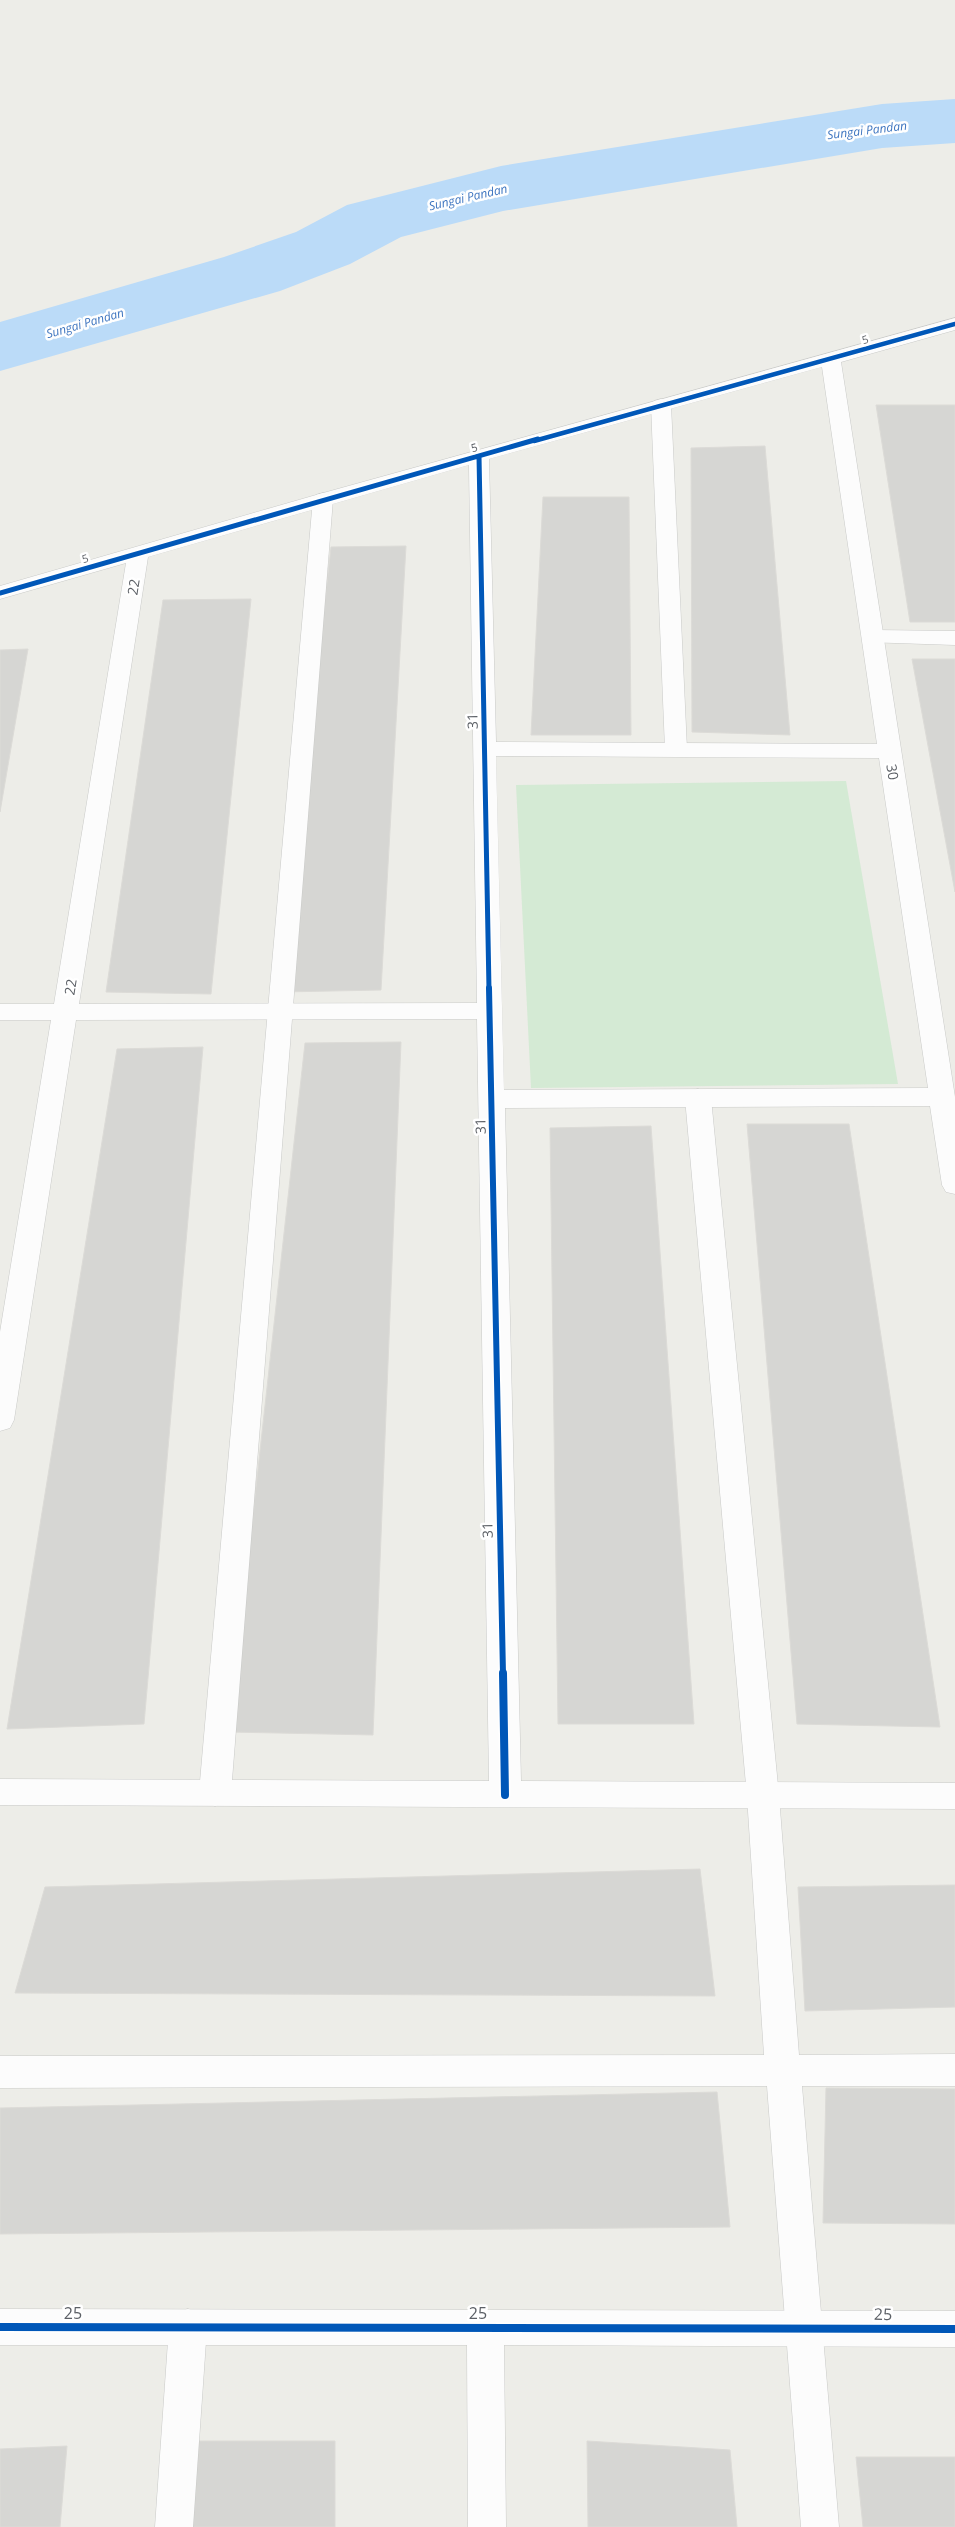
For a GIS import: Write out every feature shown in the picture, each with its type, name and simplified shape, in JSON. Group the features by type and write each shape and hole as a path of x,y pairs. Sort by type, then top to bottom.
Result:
{"street":[{"name":"5","path":"0,593 323,499 955,324"},
{"name":"30","path":"831,359 955,1183"},
{"path":"661,405 676,749"},
{"name":"31","path":"479,456 504,1795"},
{"path":"214,1792 323,499"},
{"name":"22","path":"0,1420 4,1376 66,1012 138,554"},
{"path":"873,637 955,638"},
{"path":"485,749 890,751"},
{"path":"0,1012 490,1011"},
{"path":"492,1099 942,1097"},
{"path":"698,1098 763,1796 783,2072 820,2527"},
{"path":"0,1792 955,1796"},
{"path":"0,2072 783,2072 955,2070"},
{"name":"25","path":"0,2327 803,2327 955,2329"},
{"path":"174,2527 188,2327"},
{"path":"485,2327 487,2527"}],"green space":[{"path":"846,781 898,1084 531,1088 516,785"}],"building":[{"path":"876,405 955,405 955,622 910,622"},
{"path":"765,446 790,735 692,732 691,448"},
{"path":"543,497 629,497 631,735 531,735"},
{"path":"406,546 381,990 281,992 331,547"},
{"path":"251,599 211,994 106,992 163,600"},
{"path":"28,649 0,812 0,650"},
{"path":"912,659 955,659 955,892"},
{"path":"401,1042 373,1735 229,1732 305,1043"},
{"path":"203,1047 144,1724 7,1729 117,1049"},
{"path":"747,1124 849,1124 940,1727 797,1724"},
{"path":"651,1126 694,1724 558,1724 550,1128"},
{"path":"700,1869 715,1996 15,1993 45,1887"},
{"path":"955,1885 955,2007 805,2011 798,1887"},
{"path":"826,2088 955,2089 955,2224 823,2223"},
{"path":"717,2092 730,2227 0,2234 0,2108"},
{"path":"183,2441 335,2441 335,2527 178,2527"},
{"path":"587,2441 730,2450 737,2527 588,2527"},
{"path":"67,2446 60,2527 0,2527 0,2449"},
{"path":"856,2457 955,2457 955,2527 863,2527"}],"waterway":[{"name":"Sungai Pandan","path":"0,347 252,274 323,248 374,221 501,189 882,126 955,121"}],"cycle path":[{"path":"0,593 323,499 955,324"},
{"path":"479,456 505,1795"},
{"path":"0,2327 803,2327 955,2329"}]}
